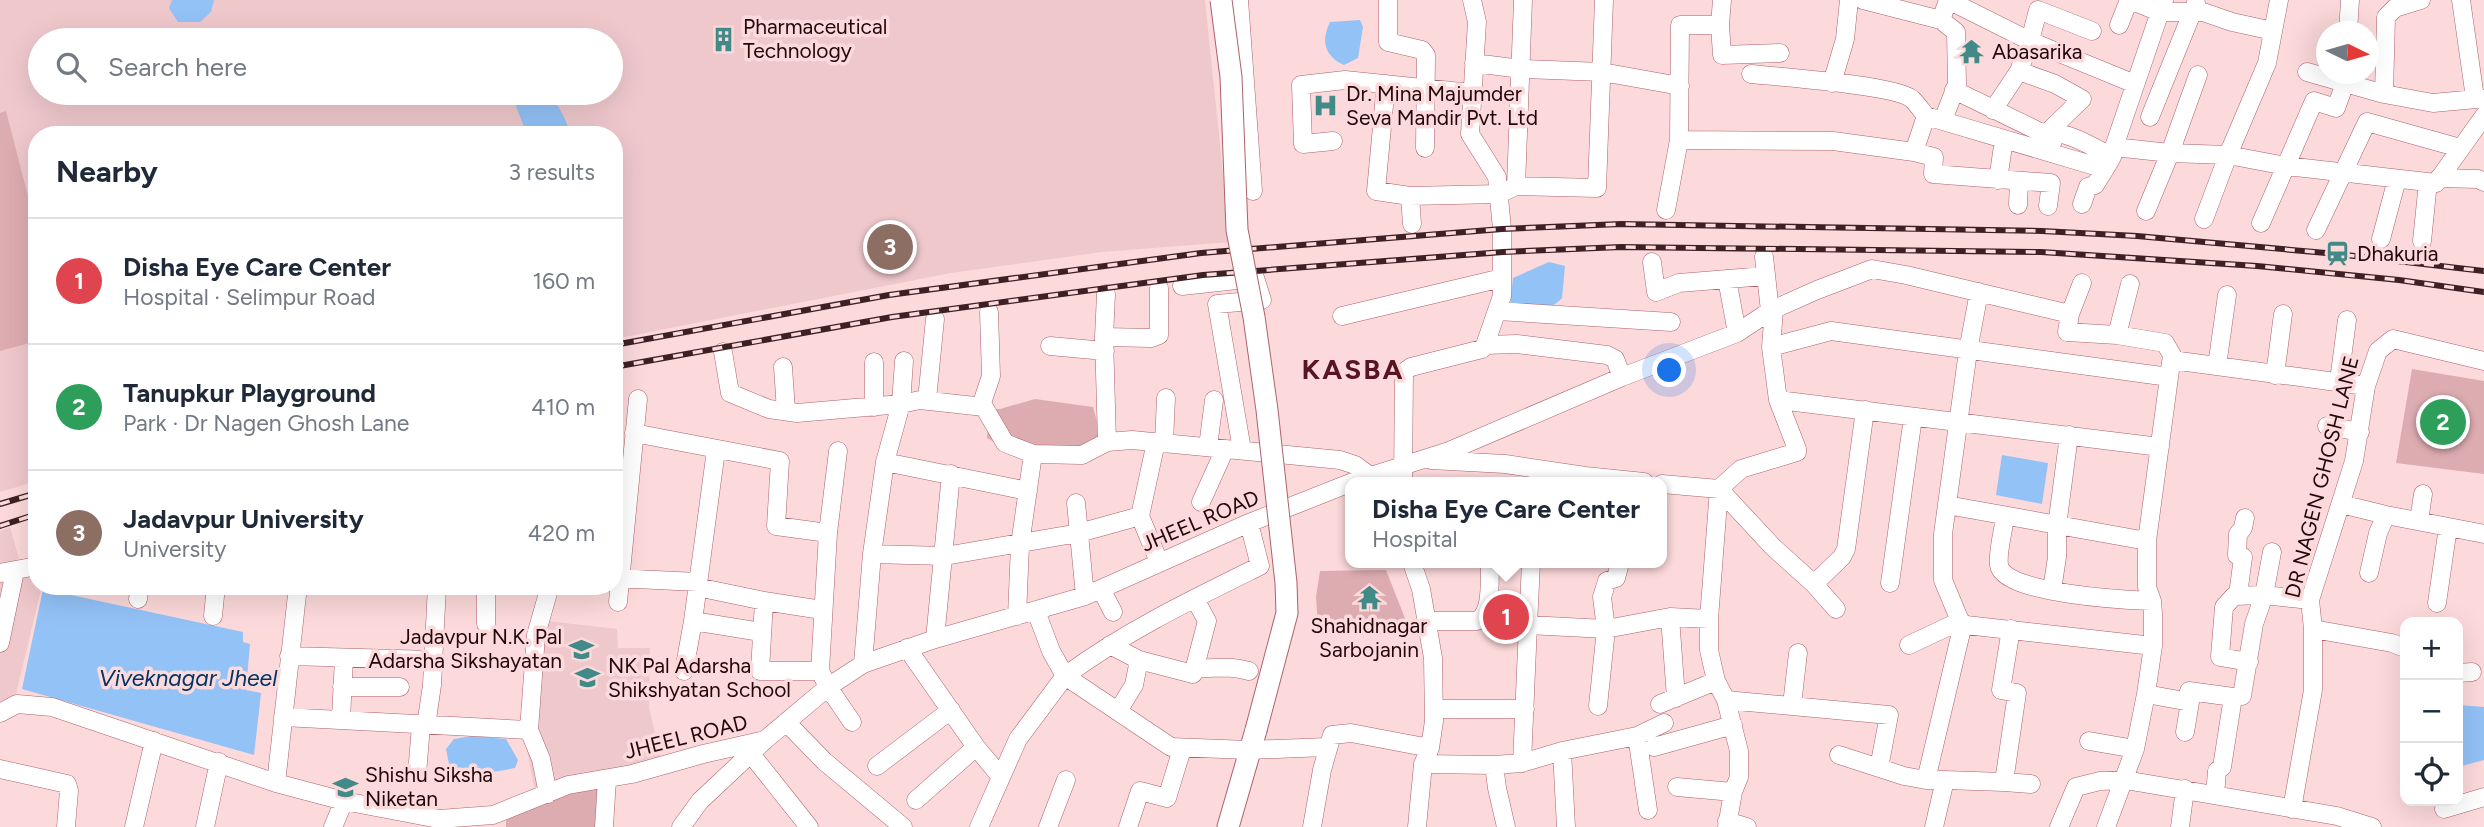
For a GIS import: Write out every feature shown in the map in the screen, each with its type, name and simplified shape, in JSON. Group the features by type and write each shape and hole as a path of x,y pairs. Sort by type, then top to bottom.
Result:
{"main road":[{"path":"1212,827 1230,818 1287,613 1267,410 1254,317 1237,230 1231,77 1222,0"}],"street":[{"path":"1239,0 1253,191"},
{"path":"1388,0 1388,42 1422,50 1426,55 1425,148"},
{"path":"1403,473 1406,370 1477,352 1486,345 1502,296 1503,240 1497,177 1471,138 1471,93 1477,22 1472,0"},
{"path":"1516,186 1523,0"},
{"path":"1386,84 1376,191 1410,196 1499,194 1516,186 1597,188 1604,0"},
{"path":"1722,0 1722,55 1780,53"},
{"path":"1832,83 1845,40 1849,0"},
{"path":"1863,0 1941,20 1956,32 1957,84 1914,152"},
{"path":"1941,20 1948,0 2030,41 2135,84"},
{"path":"2119,26 2130,0 2162,6 2195,6 2203,12 2232,22 2273,31"},
{"path":"2204,219 2267,62 2279,0"},
{"path":"2349,21 2350,0"},
{"path":"2384,94 2386,17 2395,8 2421,0"},
{"path":"2360,84 2384,94 2433,103 2480,99 2461,0"},
{"path":"2082,204 2088,187 2095,185 2110,157 2162,6"},
{"path":"2150,117 2195,6"},
{"path":"1993,110 2019,71 2038,10 2092,31"},
{"path":"1666,210 1679,140 1681,25 1720,25"},
{"path":"1474,63 1521,69 1602,72 1679,86"},
{"path":"1954,90 2042,133 2050,130 2082,99 2054,84 2019,71"},
{"path":"2307,72 2316,73"},
{"path":"1751,74 1894,93 1911,98 1934,118 2056,154 2110,157 2170,153 2228,155 2286,166 2397,179 2478,179 2484,182"},
{"path":"2146,211 2198,75"},
{"path":"1333,141 1303,144 1301,85 1345,80 1471,93"},
{"path":"2260,223 2314,102 2336,108 2343,84"},
{"path":"2422,241 2434,180 2484,117"},
{"path":"2316,230 2367,122 2460,148"},
{"path":"2050,130 2110,157"},
{"path":"2050,130 2056,154"},
{"path":"1997,180 2004,139"},
{"path":"1679,140 1833,141 1914,152 1934,157 1933,174 2051,183 2048,206"},
{"path":"2381,239 2397,179"},
{"path":"2018,205 2019,181"},
{"path":"1410,196 1412,224"},
{"path":"1652,262 1656,292 1679,283 1727,279 1765,267 1772,311 1771,347 1778,400 1797,449 1797,452 1741,469 1719,489 1709,650 1716,681 1726,700 1739,751 1739,777 1733,792 1727,824 1746,827"},
{"name":"JHEEL ROAD","path":"1370,476 1403,473 1424,459 1449,452 1622,377 1737,333 1772,311 1871,269 2070,314"},
{"path":"1182,286 1255,278 1262,300 1217,303 1225,449 1201,502"},
{"path":"1342,316 1502,278"},
{"path":"1727,279 1737,333"},
{"path":"2082,283 2070,314 2067,332 2117,335 2169,360"},
{"path":"2117,335 2130,284"},
{"path":"1050,346 1104,344 1159,335 1159,288"},
{"path":"1926,780 1961,623 1943,580 1943,534 1968,351 1979,292"},
{"path":"1107,294 1104,344 1107,442"},
{"path":"2217,366 2227,295"},
{"path":"1498,311 1671,322"},
{"path":"981,406 991,376 989,312"},
{"path":"2275,374 2283,314"},
{"path":"927,400 935,319"},
{"path":"2339,381 2347,320"},
{"path":"1771,347 1831,331 1968,351 2169,360 2366,386"},
{"name":"DR NAGEN GHOSH LANE","path":"2292,809 2313,690 2310,600 2354,461 2366,386 2378,351 2393,339 2484,361"},
{"path":"1486,345 1517,344 1607,355 1615,359 1622,377"},
{"path":"723,352 730,393 754,404 786,411 797,413 874,407 927,400 981,406 986,409 1005,443 1033,454 1082,455 1107,442 1132,440 1340,460 1355,465 1370,476"},
{"path":"2106,827 2135,749 2153,646 2152,601 2147,587 2147,541 2169,360"},
{"path":"863,664 872,554 885,462 901,404 904,361"},
{"path":"874,362 874,407"},
{"path":"783,367 786,411"},
{"path":"1160,562 1140,516 1160,442 1166,398"},
{"path":"623,527 638,399"},
{"path":"1214,400 1225,449"},
{"path":"1778,400 2160,447"},
{"path":"1814,584 1842,557 1846,549 1866,410"},
{"path":"1889,583 1913,416"},
{"path":"2327,426 2360,432"},
{"path":"634,433 780,461 776,526 828,533"},
{"path":"2052,590 2069,435"},
{"path":"684,671 716,450"},
{"path":"838,451 822,610 824,679 852,722"},
{"path":"1017,616 1020,545 1033,454"},
{"path":"1424,459 1443,463 1504,464 1599,477"},
{"path":"885,462 1028,491"},
{"path":"935,639 951,474"},
{"path":"1667,484 1719,489 1836,609"},
{"name":"JHEEL ROAD","path":"4,706 24,704 52,708 276,783 344,802 439,823 502,820 548,794 579,782 607,779 765,740 786,722 824,679 907,648 1093,592 1249,523 1345,485"},
{"path":"2419,521 2423,494"},
{"path":"1076,503 1079,533 1093,592 1113,612"},
{"path":"2341,504 2448,527 2484,531"},
{"path":"1947,505 2147,541"},
{"path":"2369,573 2378,533 2386,515"},
{"path":"872,554 945,556 1079,533 1140,516"},
{"path":"2006,516 1999,565 2004,575 2010,579 2100,598 2152,601"},
{"path":"2238,596 2243,557 2237,555 2238,534 2244,528 2245,518"},
{"path":"979,827 1018,738 1065,676 1110,645 1260,565 1249,523"},
{"path":"2437,603 2448,527"},
{"path":"2242,696 2254,624 2264,595 2272,552"},
{"path":"0,643 8,572 28,568"},
{"path":"1414,568 1422,589 1428,621 1433,658 1434,709 1417,827"},
{"path":"1428,621 1478,621 1483,618 1487,609 1490,568"},
{"path":"1521,763 1531,568"},
{"path":"1598,706 1606,629 1603,589 1607,581 1616,578 1619,568"},
{"path":"623,579 697,585 764,601 822,610"},
{"path":"213,616 215,595"},
{"path":"276,783 297,595"},
{"path":"417,774 437,595"},
{"path":"486,595 486,624"},
{"path":"548,595 536,635 529,730 541,759 548,794"},
{"path":"618,595 618,602"},
{"path":"2249,662 2220,657 2224,607 2234,596 2264,595 2310,600"},
{"path":"1110,645 1139,660 1193,674 1207,621 1195,599"},
{"path":"764,601 760,671 824,679"},
{"path":"1036,611 1051,651 1065,676 1171,747 1249,750 1327,747"},
{"path":"1528,625 1606,629 1670,617 1709,619"},
{"path":"1670,617 1668,701 1716,681"},
{"path":"693,621 761,632"},
{"path":"1909,645 1961,623 2153,646"},
{"path":"2004,782 2017,692 2001,690 2011,629"},
{"path":"2313,629 2381,641 2400,647"},
{"path":"907,648 976,747 1001,777"},
{"path":"1792,705 1798,653"},
{"path":"289,656 432,660"},
{"path":"341,719 344,658"},
{"path":"1118,711 1134,685 1139,660"},
{"path":"1195,668 1214,669 1228,666 1249,671"},
{"path":"342,687 400,687"},
{"path":"2189,691 2233,697 2222,767 2217,771 2215,794"},
{"path":"2146,694 2190,702 2185,732"},
{"path":"1726,700 1889,715 1879,768"},
{"path":"1434,709 1525,709"},
{"path":"877,765 951,710"},
{"path":"283,717 529,730"},
{"path":"786,722 824,761 903,827"},
{"path":"1312,827 1327,747 1332,735 1343,733 1426,756 1494,765 1521,763 1562,751 1637,736 1664,723"},
{"path":"1654,747 1733,725"},
{"path":"1637,736 1648,810"},
{"path":"681,827 700,801 765,740"},
{"path":"134,827 153,741"},
{"path":"2089,741 2135,749"},
{"path":"916,800 976,747"},
{"path":"1128,827 1140,791 1167,799 1182,749"},
{"path":"1562,751 1566,827"},
{"path":"751,754 809,827"},
{"path":"1839,755 1926,780 2031,784"},
{"path":"205,827 219,762"},
{"path":"1494,765 1506,827"},
{"path":"0,769 67,784 69,791 66,827"},
{"path":"604,827 607,779"},
{"path":"1048,827 1066,780"},
{"path":"1934,827 1945,780"},
{"path":"2059,827 2076,787 2100,781 2125,780 2215,794 2372,827"},
{"path":"1676,787 1733,792"},
{"path":"2180,827 2185,789"},
{"path":"2444,809 2484,797"},
{"path":"333,827 344,802"}],"shaded area":[{"path":"0,0 1205,0 1230,242 1102,252 951,273 623,337 623,126 28,126 28,484 0,492"},
{"path":"6,111 28,196 28,343 0,351 0,113"},
{"path":"2412,369 2484,381 2484,474 2396,463"},
{"path":"1035,399 1093,407 1101,436 1080,452 1009,450 987,438 988,409 1000,409"},
{"path":"10,527 23,573 28,572 28,595 40,595 14,702 0,710 0,531"},
{"path":"1386,570 1408,626 1374,630 1318,626 1316,597 1320,571"},
{"name":"NK Pal Adarsha Shikshyatan School","path":"538,620 617,629 618,648 650,648 649,708 662,761 536,796 522,724"},
{"path":"604,782 601,827 506,827 506,815"}],"water":[{"path":"172,0 214,0 211,12 200,22 178,22 169,8"},
{"path":"1360,20 1363,27 1358,58 1344,65 1328,52 1325,41 1327,29 1330,22"},
{"path":"516,105 557,105 567,126 524,126"},
{"path":"1549,262 1565,266 1562,298 1544,309 1510,307 1513,278"},
{"path":"2002,455 2048,463 2042,504 1996,495"},
{"name":"Viveknagar Jheel","path":"42,595 71,595 243,632 243,642 250,644 246,690 261,693 254,755 22,689"},
{"path":"2463,705 2484,707 2484,760 2463,766"},
{"path":"472,736 506,739 518,760 515,768 473,772 449,764 446,749 454,739"}],"railway":[{"path":"623,343 889,295 1201,253 1502,229 1621,224 2042,231 2137,236 2337,254 2484,271"},
{"path":"623,365 892,317 1203,275 1503,252 1621,247 2041,252 2257,266 2399,280 2484,292"},
{"path":"0,504 28,496"},
{"path":"0,526 28,517"}],"place":[{"name":"Pharmaceutical Technology","path":"723,39"},
{"name":"Abasarika","path":"1972,52"},
{"name":"Dr. Mina Majumder Seva Mandir Pvt. Ltd","path":"1326,106"},
{"name":"Jadavpur University","path":"890,247"},
{"name":"Dhakuria","path":"2337,254"},
{"name":"Tanupkur Playground","path":"2443,422"},
{"name":"Shahidnagar Sarbojanin","path":"1369,597"},
{"name":"Disha Eye Care Center","path":"1506,617"},
{"name":"Jadavpur N.K. Pal Adarsha Sikshayatan","path":"582,649"},
{"name":"NK Pal Adarsha Shikshyatan School","path":"588,678"},
{"name":"Shishu Siksha Niketan","path":"345,787"}],"district":[{"name":"KASBA","path":"1353,369"}]}
